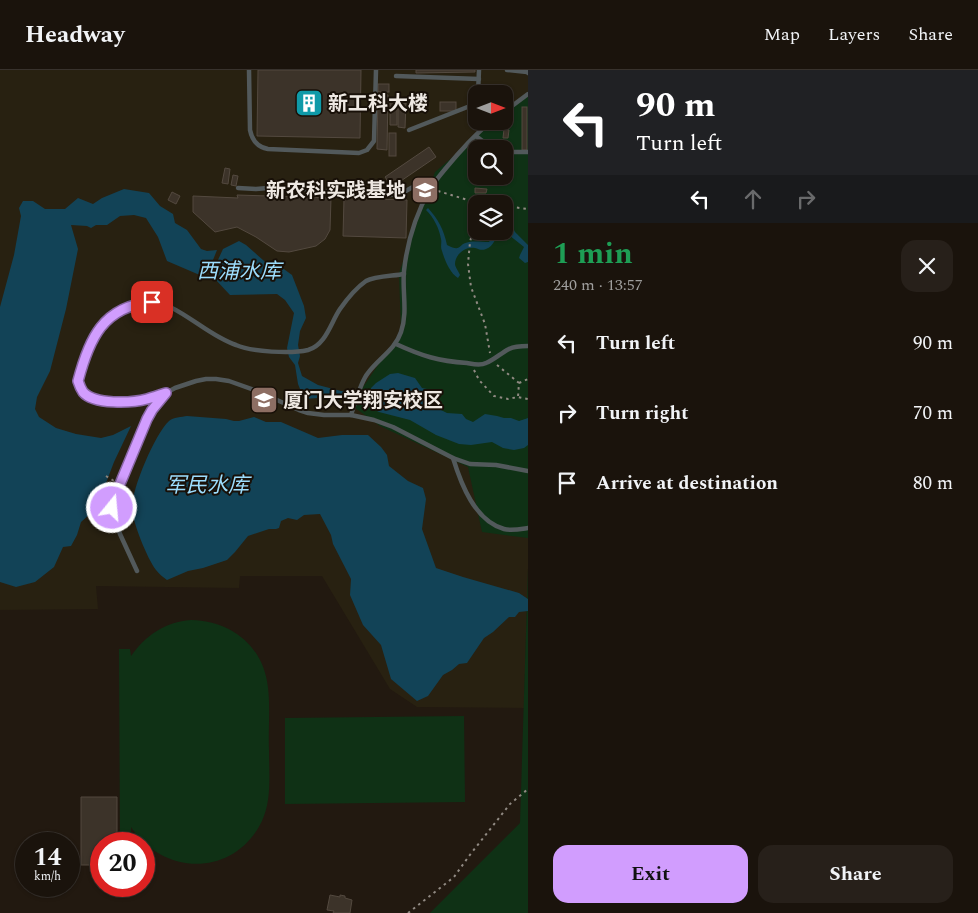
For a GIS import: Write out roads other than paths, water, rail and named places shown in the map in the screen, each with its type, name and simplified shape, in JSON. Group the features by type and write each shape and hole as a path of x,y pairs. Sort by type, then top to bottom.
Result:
{"lane":[{"path":"249,70 250,130 252,139 262,148 359,153 367,150 374,141 376,70"},
{"path":"479,85 480,70"},
{"path":"507,70 528,73"},
{"path":"396,76 479,79"},
{"path":"513,105 528,94"},
{"path":"409,130 468,107"},
{"path":"351,415 367,374 396,344 404,320 404,274 415,222 435,181 454,158 482,130"},
{"path":"476,136 481,140"},
{"path":"513,152 528,152"},
{"path":"238,188 303,189 329,192 390,194 402,193 422,182 435,181"},
{"path":"404,274 367,281 350,297 340,310 321,341 314,348 308,350 258,350 236,346 170,307 152,302 138,303 110,316 99,329 90,343 78,381 83,392 93,398 129,402 166,393 174,388 196,381 206,379 229,381 271,396 308,413 337,416 351,415 374,420 393,427 453,458 470,464 496,465 528,471"},
{"path":"396,344 432,359 471,364 485,364 510,348 528,346"},
{"path":"137,571 120,534 112,508 115,496 147,419 166,393"},
{"path":"453,458 460,479 470,498 491,524 506,530 528,528"}],"water":[{"name":"西浦水库","path":"124,189 149,193 160,206 173,214 175,223 187,230 201,249 207,251 217,250 209,270 202,276 167,261 158,237 146,218 134,215 120,216 107,225 96,225 91,228 71,225 78,249 66,309 50,371 37,397 35,409 39,417 56,428 76,434 101,438 113,435 131,426 114,462 93,517 90,514 81,522 71,546 63,547 54,567 35,582 16,587 0,582 0,307 14,255 21,216 19,208 23,201 33,201 45,209 65,209 78,198 93,204"},
{"path":"428,208 435,216 447,245 457,248 469,242 489,242 490,240 496,240 489,248 480,250 468,248 459,254 455,260 460,275 458,278 446,263 441,250 439,231 434,220 426,210"},
{"path":"513,228 528,245 528,262 525,263 519,258 524,247 513,238"},
{"name":"西浦水库","path":"239,241 272,268 281,267 292,275 304,306 306,318 300,331 298,345 300,356 298,363 302,376 318,385 352,392 336,402 318,398 304,399 298,384 295,365 289,357 287,348 294,313 285,300 277,294 230,295 212,273 223,249"},
{"path":"398,373 415,378 422,388 427,389 441,410 447,413 462,414 466,419 473,422 485,414 519,421 528,418 528,445 514,450 503,448 492,442 471,445 459,444 436,435 410,420 371,408 369,396 371,388 390,374"},
{"name":"军民水库","path":"187,416 234,421 254,417 266,422 281,422 318,438 342,435 368,435 387,455 389,466 408,481 423,488 426,499 422,529 436,568 519,593 528,599 528,611 519,612 515,617 509,617 484,638 467,663 459,664 443,675 428,696 417,701 391,679 381,645 363,625 350,595 351,579 320,514 304,515 297,520 288,518 281,521 279,528 269,529 248,536 227,560 188,571 167,580 152,565 145,549 133,515 133,500 145,463 163,428 175,418"}],"place":[{"name":"新工科大楼","path":"309,103"},
{"name":"新农科实践基地","path":"425,190"},
{"name":"厦门大学翔安校区","path":"264,400"}]}
